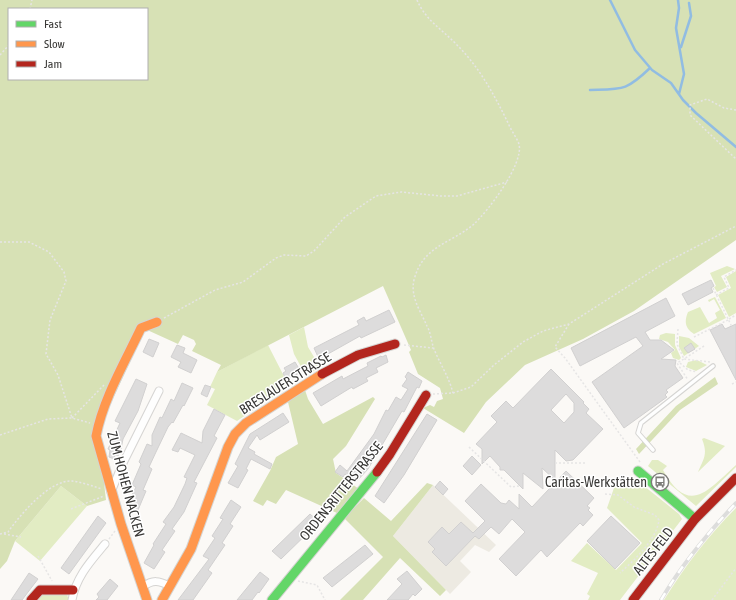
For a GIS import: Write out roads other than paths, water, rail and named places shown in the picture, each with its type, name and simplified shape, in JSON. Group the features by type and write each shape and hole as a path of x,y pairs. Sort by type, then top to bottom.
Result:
{"street":[{"name":"ZUM HOHEN NACKEN","path":"147,600 111,493 97,441 98,425 114,385 141,328 157,322"},
{"name":"BRESLAUER STRASSE","path":"162,600 191,549 228,447 235,434 246,423 333,368 369,350 395,344"},
{"path":"111,493 122,465 159,392"},
{"name":"ORDENSRITTERSTRASSE","path":"272,600 361,493 390,454 426,395"},
{"path":"640,468 695,519"},
{"name":"ALTES FELD","path":"633,600 695,519 736,478"},
{"path":"72,600 74,590 83,570 105,544"},
{"path":"143,587 149,582 156,580 170,586"},
{"path":"31,600 39,591 74,590"}],"lane":[{"path":"653,450 638,433 638,427 713,364"}],"waterway":[{"path":"610,0 635,50 652,70 671,83 683,100 696,113 736,147"},
{"path":"678,0 679,8 676,28 684,74 679,94"},
{"path":"681,47 691,16 689,3"},
{"path":"590,90 617,89 629,85 650,68"}],"railway":[{"path":"661,600 696,550 736,503"}],"place":[{"name":"Caritas-Werkstätten","path":"660,482"}]}
